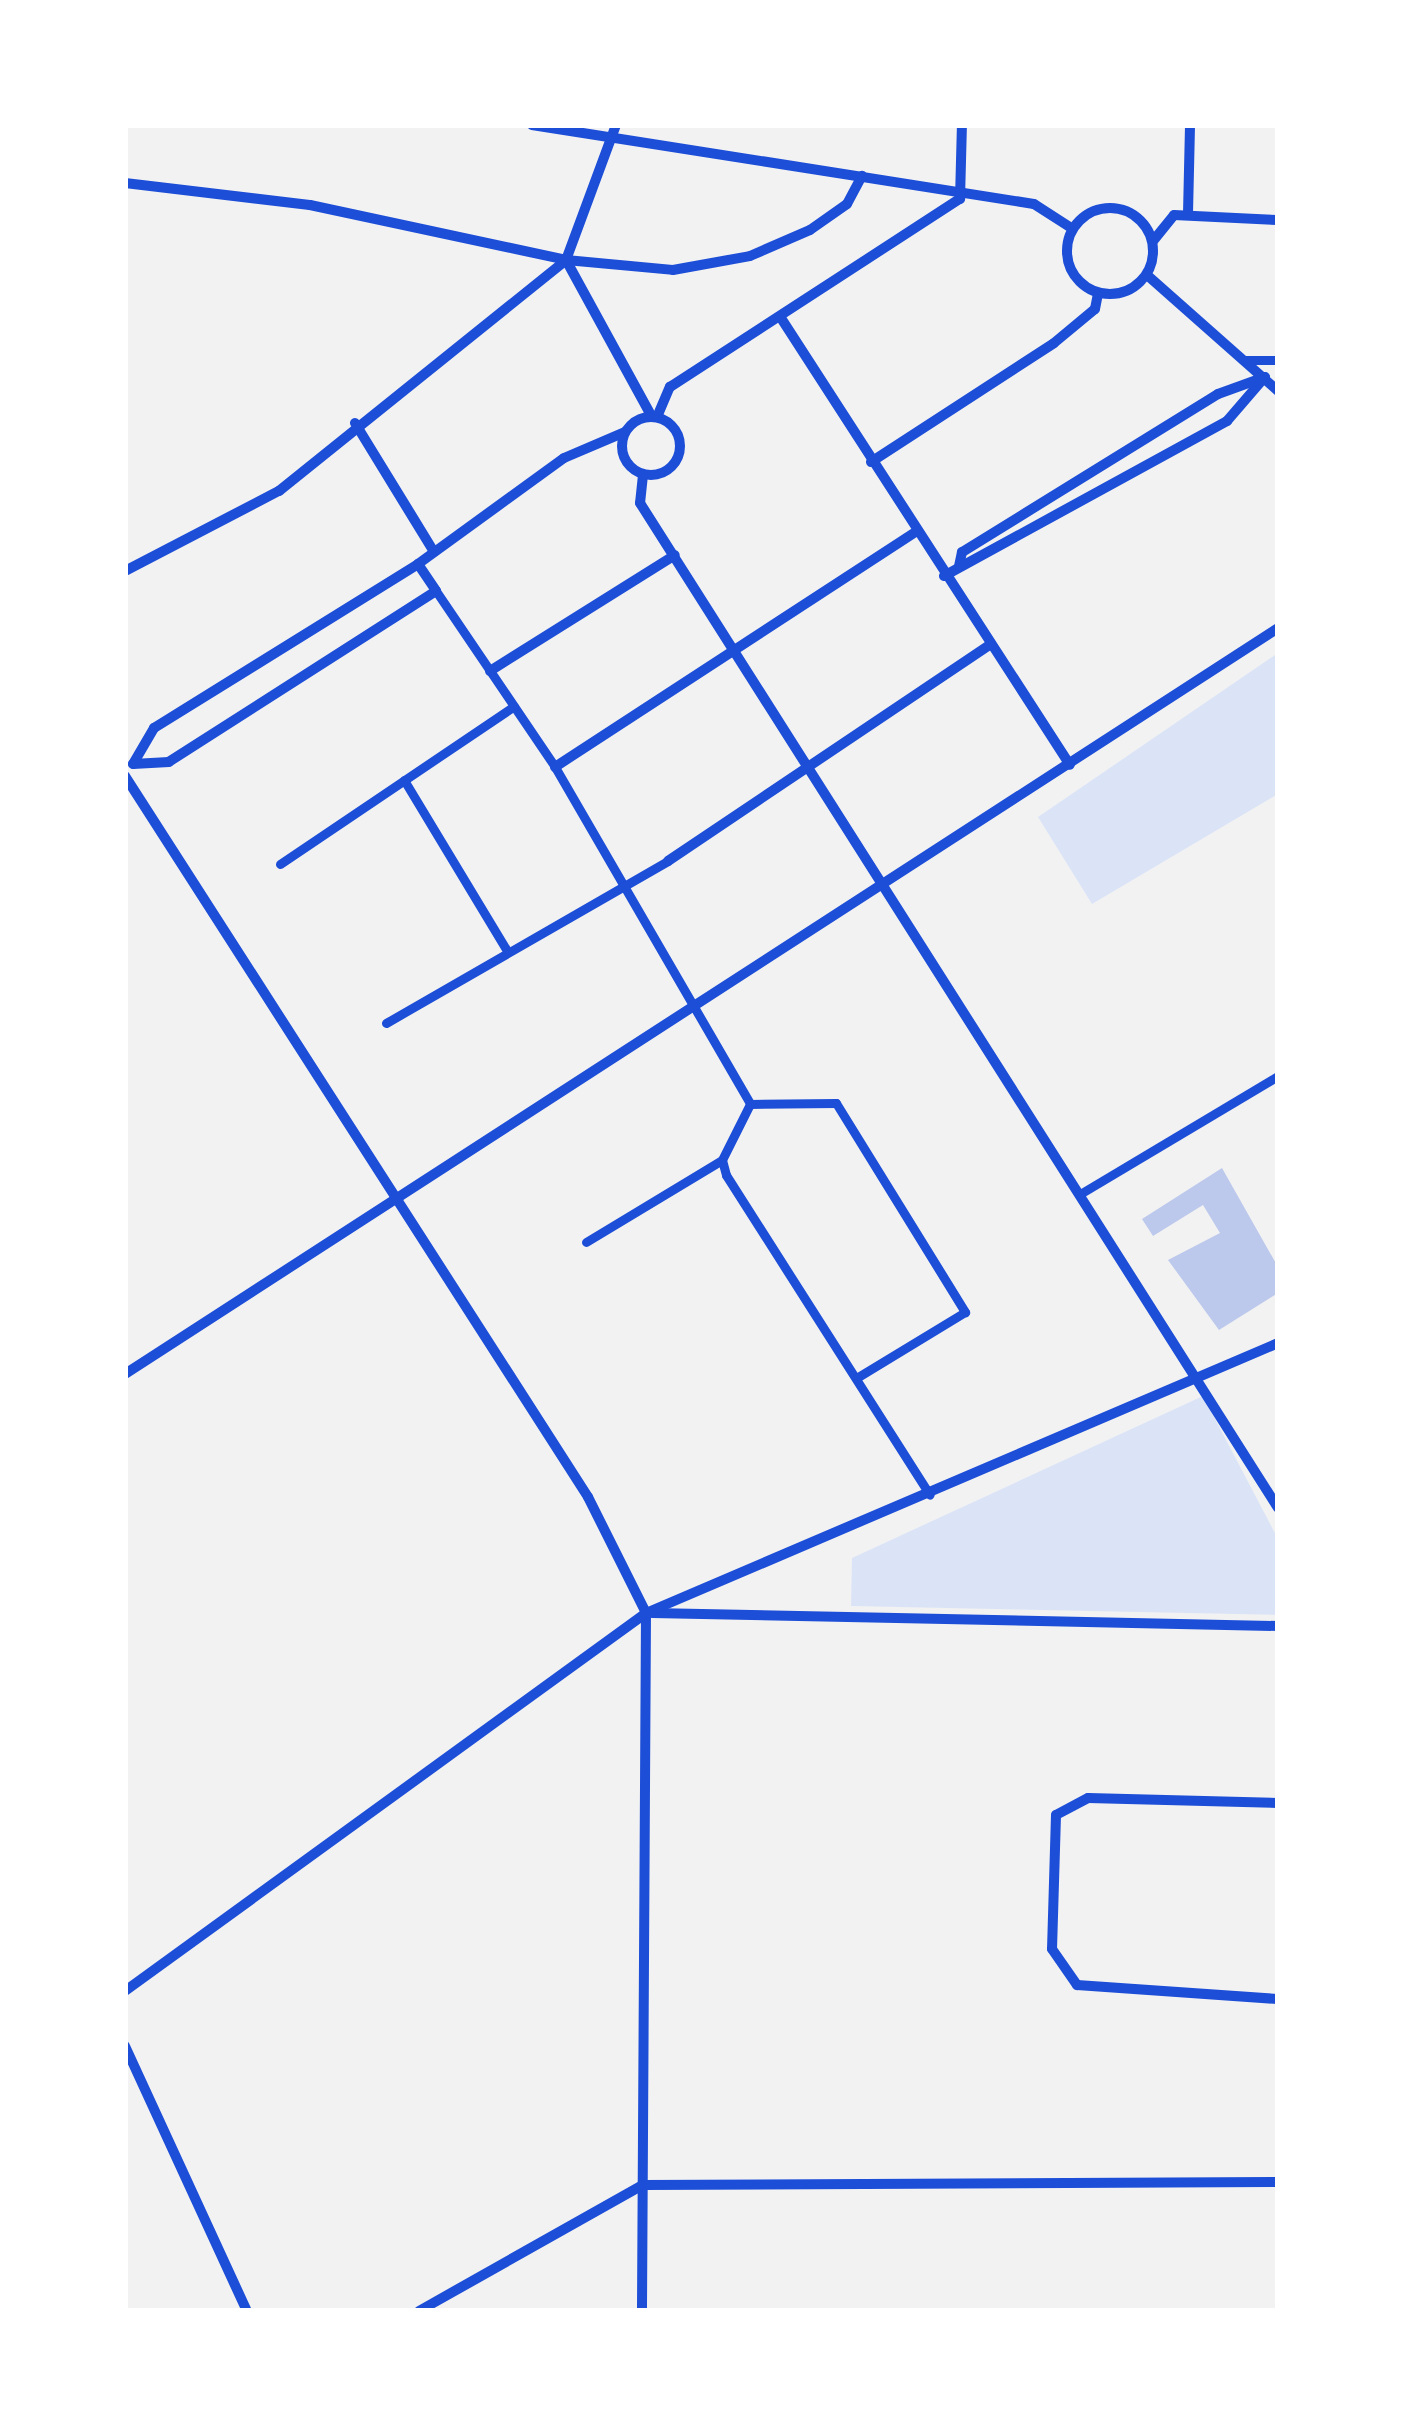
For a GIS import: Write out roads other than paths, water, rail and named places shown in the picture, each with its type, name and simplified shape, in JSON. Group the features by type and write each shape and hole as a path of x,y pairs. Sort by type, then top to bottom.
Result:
{"street":[{"path":"532,125 610,143 862,176 960,198 1034,204 1073,229"},
{"path":"125,571 279,490 354,423 566,260 616,125"},
{"path":"960,198 962,125"},
{"path":"1188,214 1190,125"},
{"path":"125,183 310,204 566,260 673,270 750,256 847,204 862,176"},
{"path":"128,770 154,728 418,564 564,458 654,417 670,387 960,198"},
{"path":"1153,241 1124,210 1095,211 1073,229 1067,260 1098,294 1126,293 1147,276 1159,224 1188,214 1278,220"},
{"path":"566,260 654,417 678,435 678,456 665,472 643,475 623,458 624,432"},
{"path":"1147,276 1278,391"},
{"path":"872,462 1054,343 1095,309 1098,294"},
{"path":"781,318 944,576 1070,765"},
{"path":"1243,360 1278,360"},
{"path":"944,576 959,566 976,565 1227,420 1265,377"},
{"path":"959,566 962,552 1218,394 1265,377"},
{"path":"354,423 434,552"},
{"path":"643,475 640,503 732,652 889,885 1278,1508"},
{"path":"555,767 916,532"},
{"path":"490,671 675,555"},
{"path":"418,564 555,767 690,1009 750,1104"},
{"path":"128,770 169,762 436,591"},
{"path":"125,1374 889,885 1278,628"},
{"path":"386,1024 506,949 668,861 990,645"},
{"path":"280,864 514,706"},
{"path":"128,770 588,1497 646,1613 642,2311"},
{"path":"404,780 506,949"},
{"path":"1080,1194 1278,1076"},
{"path":"750,1104 836,1103 965,1312 858,1377"},
{"path":"586,1242 722,1160 750,1104"},
{"path":"722,1160 930,1496"},
{"path":"125,1990 646,1613 930,1496 1278,1342"},
{"path":"646,1613 1278,1626"},
{"path":"1278,1804 1088,1798 1056,1814 1052,1949 1077,1985 1278,1999"},
{"path":"125,2046 248,2311"},
{"path":"419,2311 643,2185 1278,2182"}]}
